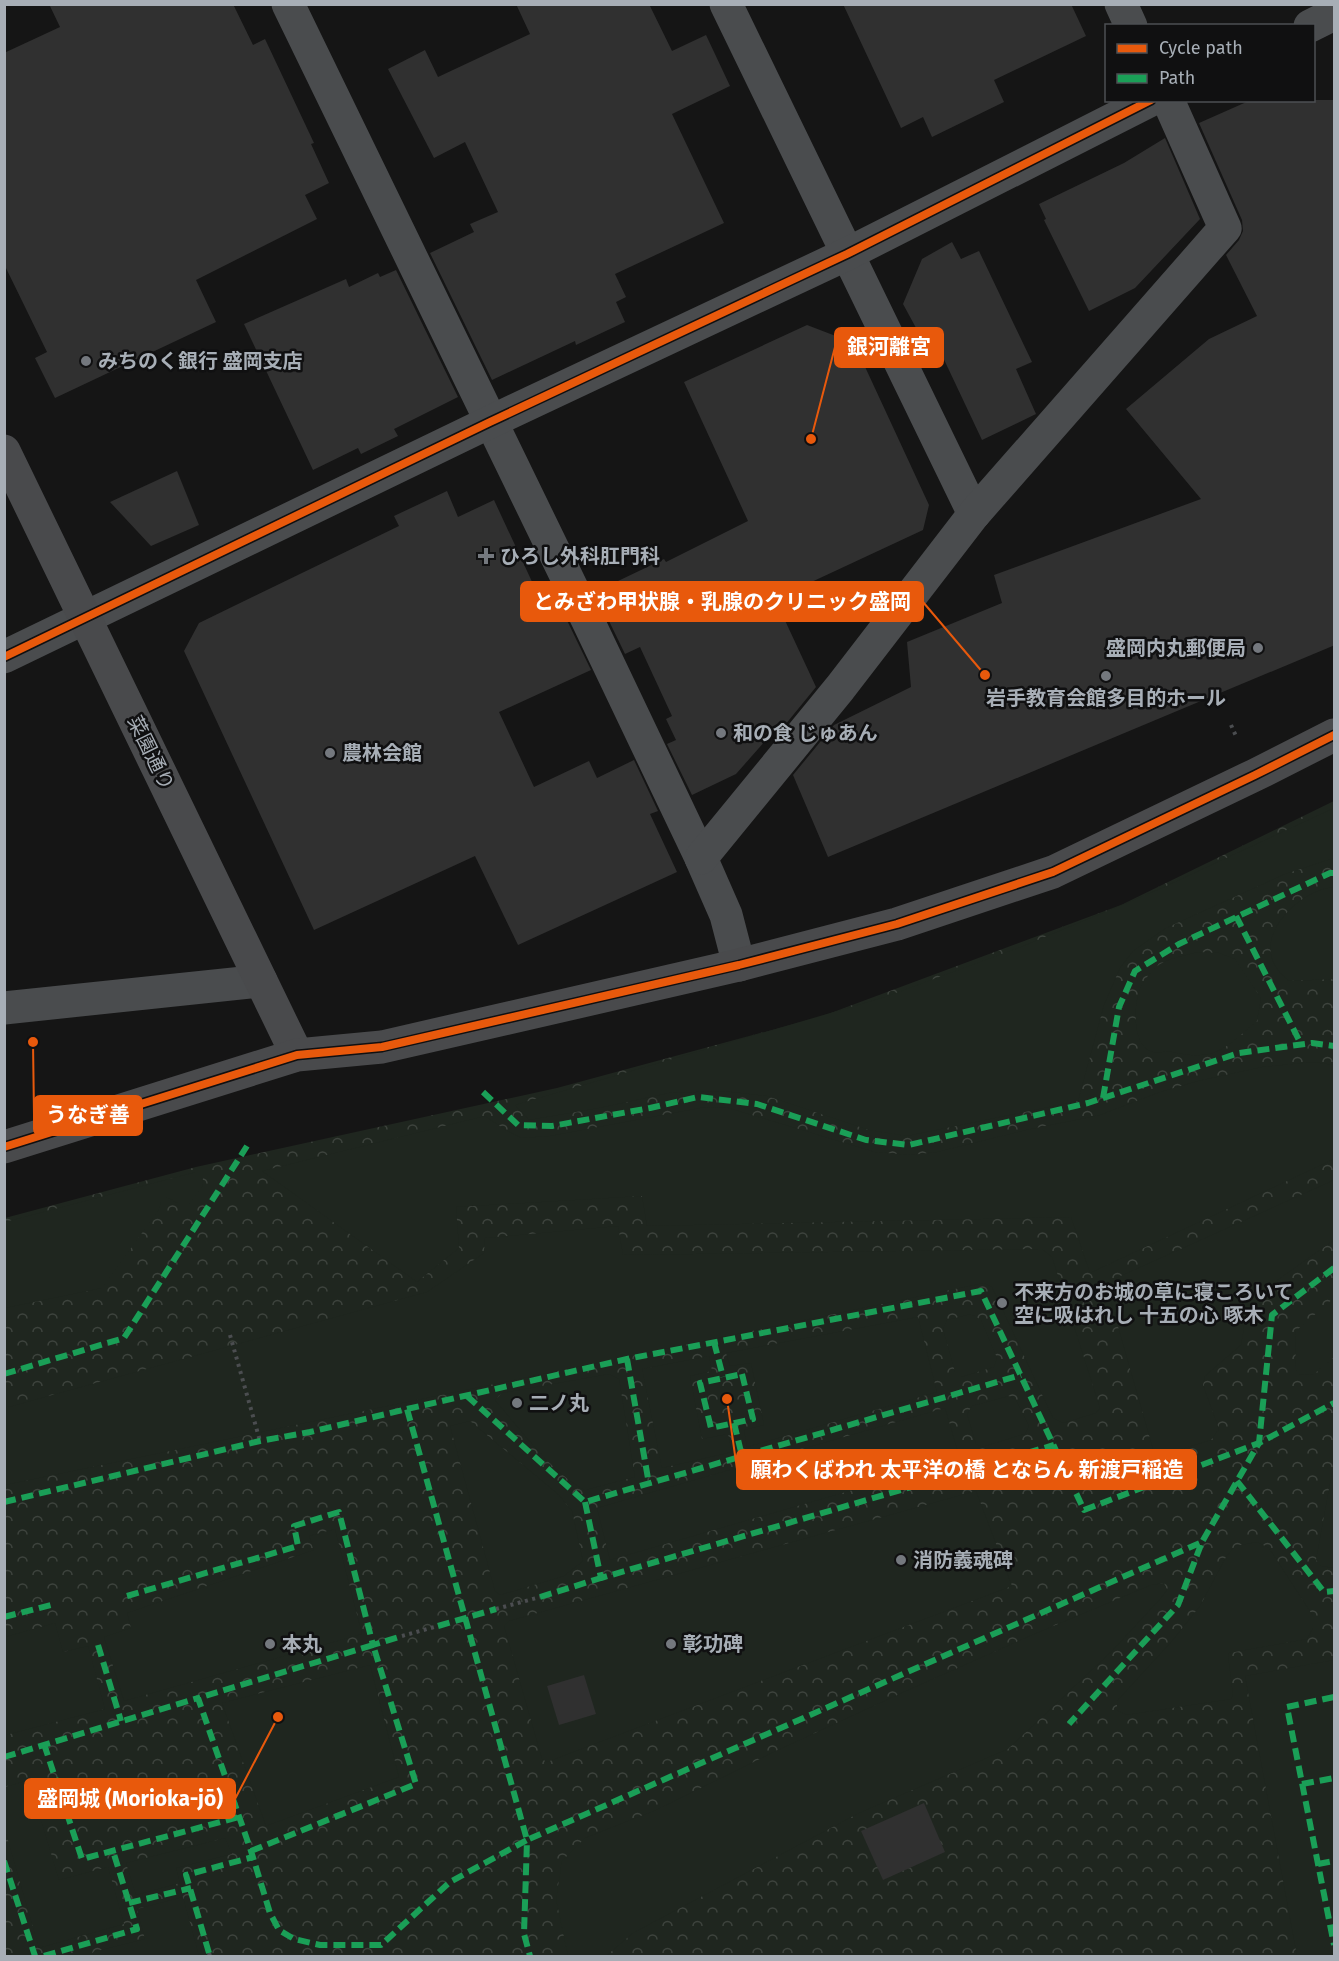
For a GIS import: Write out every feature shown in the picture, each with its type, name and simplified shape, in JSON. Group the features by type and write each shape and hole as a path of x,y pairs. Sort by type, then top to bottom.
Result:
{"street":[{"path":"288,4 588,621 700,858 726,915 739,965"},
{"path":"726,4 974,514"},
{"path":"1121,4 1130,24"},
{"path":"1314,24 1335,14"},
{"path":"4,657 847,254 1147,102"},
{"path":"700,858 840,688 974,514 1225,228 1169,102"},
{"name":"菜園通り","path":"4,451 297,1055"},
{"path":"4,1147 297,1055 382,1047 739,965 897,924 1053,872 1335,735"},
{"path":"4,1008 261,981"}],"path":[{"path":"230,1335 260,1441"},
{"path":"1001,1551 1005,1562"},
{"path":"496,1609 540,1597"},
{"path":"402,1636 438,1626"}],"green space":[{"path":"1334,801 1334,1956 5,1956 5,1218 196,1167 557,1088 820,1017 1121,905"},
{"path":"1334,808 1334,858 1285,874 1166,928 1133,951 1120,968 1104,1005 1078,1101 907,1136 869,1130 767,1096 723,1091 669,1093 529,1120 515,1105 885,997 1021,947 1162,888"},
{"path":"1334,887 1334,979 1289,981 1277,969 1271,954 1271,940 1276,927 1296,904 1321,890"},
{"path":"1198,952 1219,953 1235,959 1261,998 1257,1021 1231,1043 1213,1053 1187,1055 1153,1052 1146,1049 1136,1028 1138,995 1145,980 1155,968 1164,962"},
{"path":"1313,1062 1334,1065 1334,1159 1090,1273 1071,1217 647,1226 642,1196 456,1207 459,1248 417,1282 262,1171 485,1116 521,1138 550,1136 700,1108 725,1107 875,1152 911,1155 937,1152 1100,1115 1160,1092 1198,1081 1262,1067"},
{"path":"196,1172 203,1178 202,1187 189,1204 179,1204 167,1197 161,1202 158,1211 102,1288 5,1308 5,1222"},
{"path":"1334,1180 1334,1240 1241,1306 1238,1315 1244,1328 1241,1345 1205,1376 1203,1385 1219,1429 1211,1440 1162,1455 1153,1449 1107,1288 1114,1279"},
{"path":"618,1226 623,1255 1042,1249 1052,1257 1100,1408 1096,1413 1063,1423 1053,1418 992,1287 984,1283 5,1485 5,1408 427,1292 484,1253 485,1238"},
{"path":"1334,1298 1334,1357 1314,1374 1300,1375 1296,1370 1296,1331"},
{"path":"971,1314 981,1320 997,1358 994,1367 961,1377 955,1372 943,1329 947,1320"},
{"path":"918,1317 937,1392 747,1447 744,1430 764,1425 751,1363 730,1366 726,1353"},
{"path":"709,1356 712,1371 690,1376 702,1439 728,1434 732,1452 662,1468 642,1369"},
{"path":"609,1374 619,1379 635,1477 585,1490 549,1462 495,1400 502,1393"},
{"path":"1009,1396 1016,1400 1029,1426 1025,1434 982,1447 976,1444 967,1414 972,1406"},
{"path":"945,1408 960,1459 610,1560 597,1508"},
{"path":"470,1421 559,1495 572,1511 583,1561 564,1576 500,1595 495,1591 450,1426"},
{"path":"1334,1470 1334,1568 1321,1566 1316,1560"},
{"path":"976,1491 1012,1586 547,1762 542,1759 504,1626 509,1621"},
{"path":"335,1529 362,1634 124,1701 104,1637 131,1628 127,1613 314,1550 309,1536"},
{"path":"1257,1542 1269,1548 1313,1616 1313,1628 1307,1639 1229,1653 1233,1695 1231,1699 1126,1715 1117,1710 1117,1701 1172,1641 1200,1606 1226,1557 1235,1546"},
{"path":"1164,1583 1167,1590 1161,1598 1112,1651 1008,1749 859,1813 633,1933 606,1956 568,1956 556,1899 562,1861 585,1838 656,1810 778,1750 1032,1635 1151,1585"},
{"path":"55,1623 63,1652 88,1646 105,1709 6,1735 4,1734 5,1637"},
{"path":"1334,1660 1334,1956 1297,1956 1245,1676"},
{"path":"370,1665 399,1777 266,1826 222,1703"},
{"path":"29,1780 59,1880 108,1867 124,1924 39,1948 5,1830 5,1787"},
{"path":"225,1838 232,1854 176,1868 180,1883 136,1895 126,1863"},
{"path":"183,1897 199,1956 94,1956 93,1952 145,1939 137,1909"}],"building":[{"path":"49,4 233,4 253,45 265,39 314,143 311,144 329,183 305,195 317,219 196,280 216,322 55,398 35,358 47,352 4,264 4,53 60,27"},
{"path":"516,4 649,4 672,51 706,35 730,86 672,114 724,223 615,274 626,297 616,302 625,322 576,345 575,341 492,380 430,253 474,232 470,224 498,212 465,142 434,158 388,69 425,50 438,77 530,34"},
{"path":"843,4 1071,4 1086,36 994,80 1004,102 932,137 923,117 901,128"},
{"path":"1335,100 1335,645 828,857 793,775 834,725 911,687 907,642 1002,603 994,575 1201,499 1126,409 1209,339 1257,316 1226,255 1239,240 1243,231 1242,220 1199,123 1246,102"},
{"path":"1165,138 1200,219 1135,288 1089,311 1044,220 1046,219 1039,204 1124,163"},
{"path":"952,242 961,259 979,251 1032,362 1016,369 1036,414 982,440 931,332 921,337 903,304 922,259"},
{"path":"396,270 458,397 394,429 398,436 361,454 358,448 313,470 244,324 346,279 349,287 378,273 380,277"},
{"path":"807,325 854,343 929,505 923,530 775,599 816,687 776,736 774,731 736,774 692,795 667,744 676,740 666,719 672,716 640,647 625,654 595,592 664,559 666,562 748,521 684,382"},
{"path":"177,471 199,525 151,546 110,502"},
{"path":"447,491 458,517 494,500 547,614 561,608 591,670 499,712 534,787 589,761 597,778 634,760 658,811 650,814 677,872 518,945 475,856 314,930 184,651 199,623 399,526 394,516"},
{"path":"584,1675 596,1714 559,1725 547,1686"},
{"path":"924,1803 945,1852 883,1880 861,1831"}],"marked path":[{"path":"1103,1098 1119,1007 1135,971 1179,944 1334,873"},
{"path":"1236,916 1301,1044"},
{"path":"483,1092 518,1125 552,1126 698,1097 757,1104 866,1140 909,1145 1088,1103 1239,1053 1312,1043 1334,1046"},
{"path":"4,1374 124,1338 247,1146"},
{"path":"1334,1268 1272,1315 1259,1443 1334,1403"},
{"path":"407,1409 627,1359 981,1291 1084,1510 1259,1443 1202,1542"},
{"path":"714,1342 723,1377"},
{"path":"627,1359 649,1484"},
{"path":"742,1374 753,1419 711,1428 700,1383 742,1374"},
{"path":"467,1396 585,1502 1021,1375"},
{"path":"4,1502 260,1441 310,1432 407,1409 527,1840 1202,1542 1178,1605 1069,1724"},
{"path":"734,1423 742,1456"},
{"path":"585,1502 601,1578 1054,1445"},
{"path":"1237,1481 1324,1592 1334,1591"},
{"path":"127,1596 298,1546 294,1526 339,1512 373,1645 402,1636"},
{"path":"540,1597 601,1578"},
{"path":"4,1617 51,1605"},
{"path":"438,1626 496,1609"},
{"path":"98,1645 121,1721"},
{"path":"251,1851 416,1784 373,1645 198,1698 270,1913 279,1930 294,1939 320,1945 381,1945 450,1882 527,1840 524,1934 530,1956"},
{"path":"1334,1697 1287,1707 1334,1945"},
{"path":"4,1757 198,1698"},
{"path":"44,1744 82,1859 239,1817"},
{"path":"1302,1784 1334,1778"},
{"path":"44,1956 137,1929 113,1851"},
{"path":"209,1953 186,1875 253,1857"},
{"path":"4,1861 35,1956"},
{"path":"1318,1864 1334,1861"},
{"path":"129,1903 191,1888"}],"cycle path":[{"path":"4,657 490,422 847,254 1147,102"},
{"path":"4,1147 297,1055 382,1047 739,965 897,924 1053,872 1334,735"}],"place":[{"name":"みちのく銀行 盛岡支店","path":"86,361"},
{"name":"銀河離宮","path":"811,439"},
{"name":"ひろし外科肛門科","path":"486,556"},
{"name":"盛岡内丸郵便局","path":"1258,648"},
{"name":"とみざわ甲状腺・乳腺のクリニック盛岡","path":"985,675"},
{"name":"岩手教育会館多目的ホール","path":"1106,676"},
{"name":"和の食 じゅあん","path":"721,733"},
{"name":"農林会館","path":"330,753"},
{"name":"うなぎ善","path":"33,1042"},
{"name":"不来方のお城の草に寝ころいて 空に吸はれし 十五の心 啄木","path":"1002,1303"},
{"name":"願わくばわれ 太平洋の橋 とならん 新渡戸稲造","path":"727,1399"},
{"name":"二ノ丸","path":"517,1403"},
{"name":"消防義魂碑","path":"901,1560"},
{"name":"本丸","path":"270,1644"},
{"name":"彰功碑","path":"671,1644"},
{"name":"盛岡城 (Morioka-jō)","path":"278,1717"}]}
